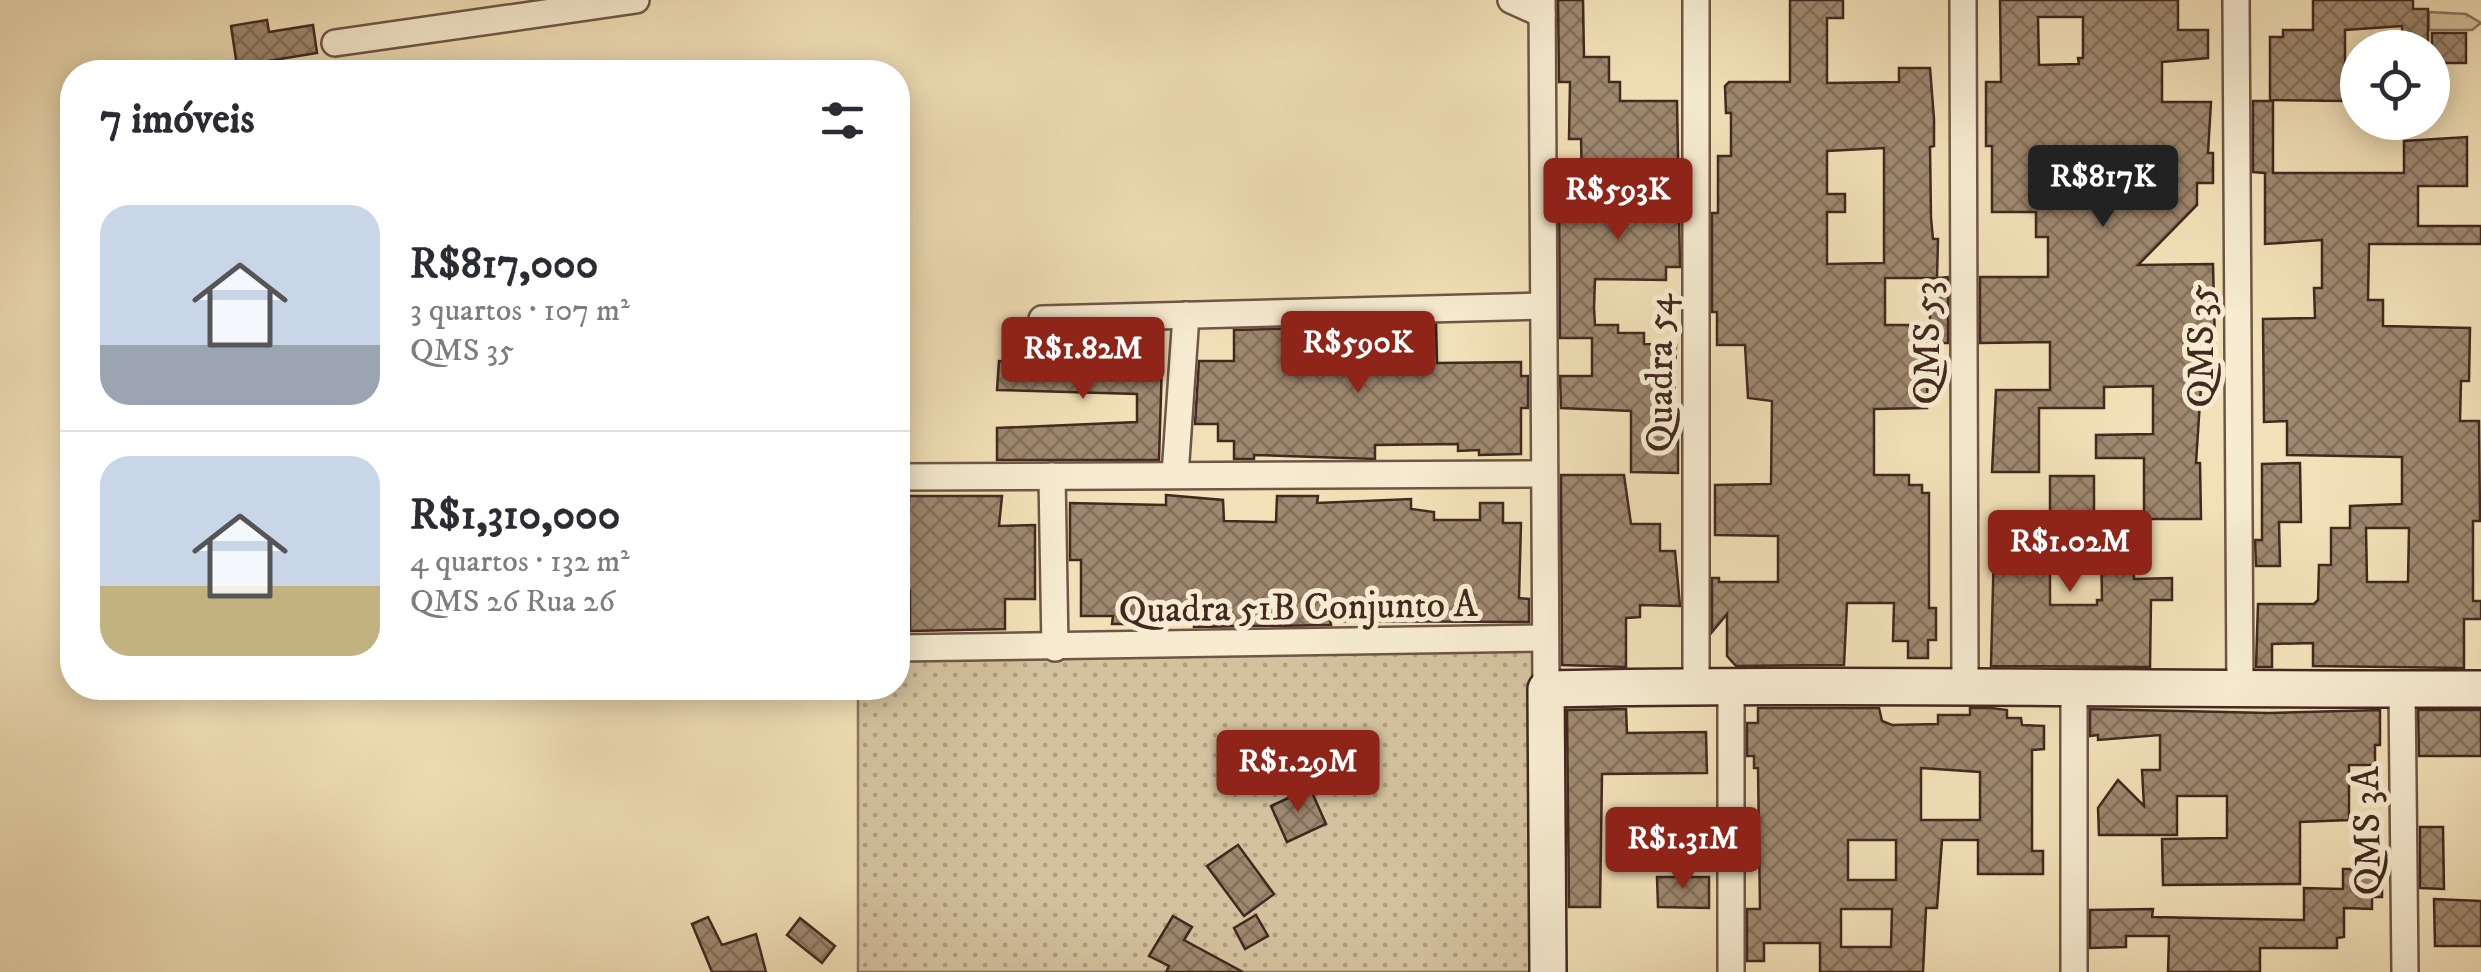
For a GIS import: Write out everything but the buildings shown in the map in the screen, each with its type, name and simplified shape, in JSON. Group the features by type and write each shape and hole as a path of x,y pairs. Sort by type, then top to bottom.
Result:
{"street":[{"path":"335,43 636,0"},
{"path":"1511,0 1542,7 1548,972"},
{"name":"Quadra 54","path":"1696,0 1713,686 1731,972"},
{"name":"QMS 53","path":"1963,0 1965,685"},
{"name":"QMS 35","path":"2236,0 2240,691"},
{"path":"1042,320 1542,306"},
{"path":"1175,475 1186,315"},
{"path":"910,477 1543,474"},
{"path":"1052,476 1054,648"},
{"name":"Quadra 51B Conjunto A","path":"910,648 1544,638"},
{"path":"1546,689 1965,685 2240,691 2481,689"},
{"path":"2074,685 2074,972"},
{"name":"QMS 3A","path":"2402,690 2405,972"}],"green space":[{"path":"2429,12 2466,14 2481,23 2472,30 2429,30"},
{"path":"1540,642 1547,972 858,972 858,700 910,700 910,647"}]}
